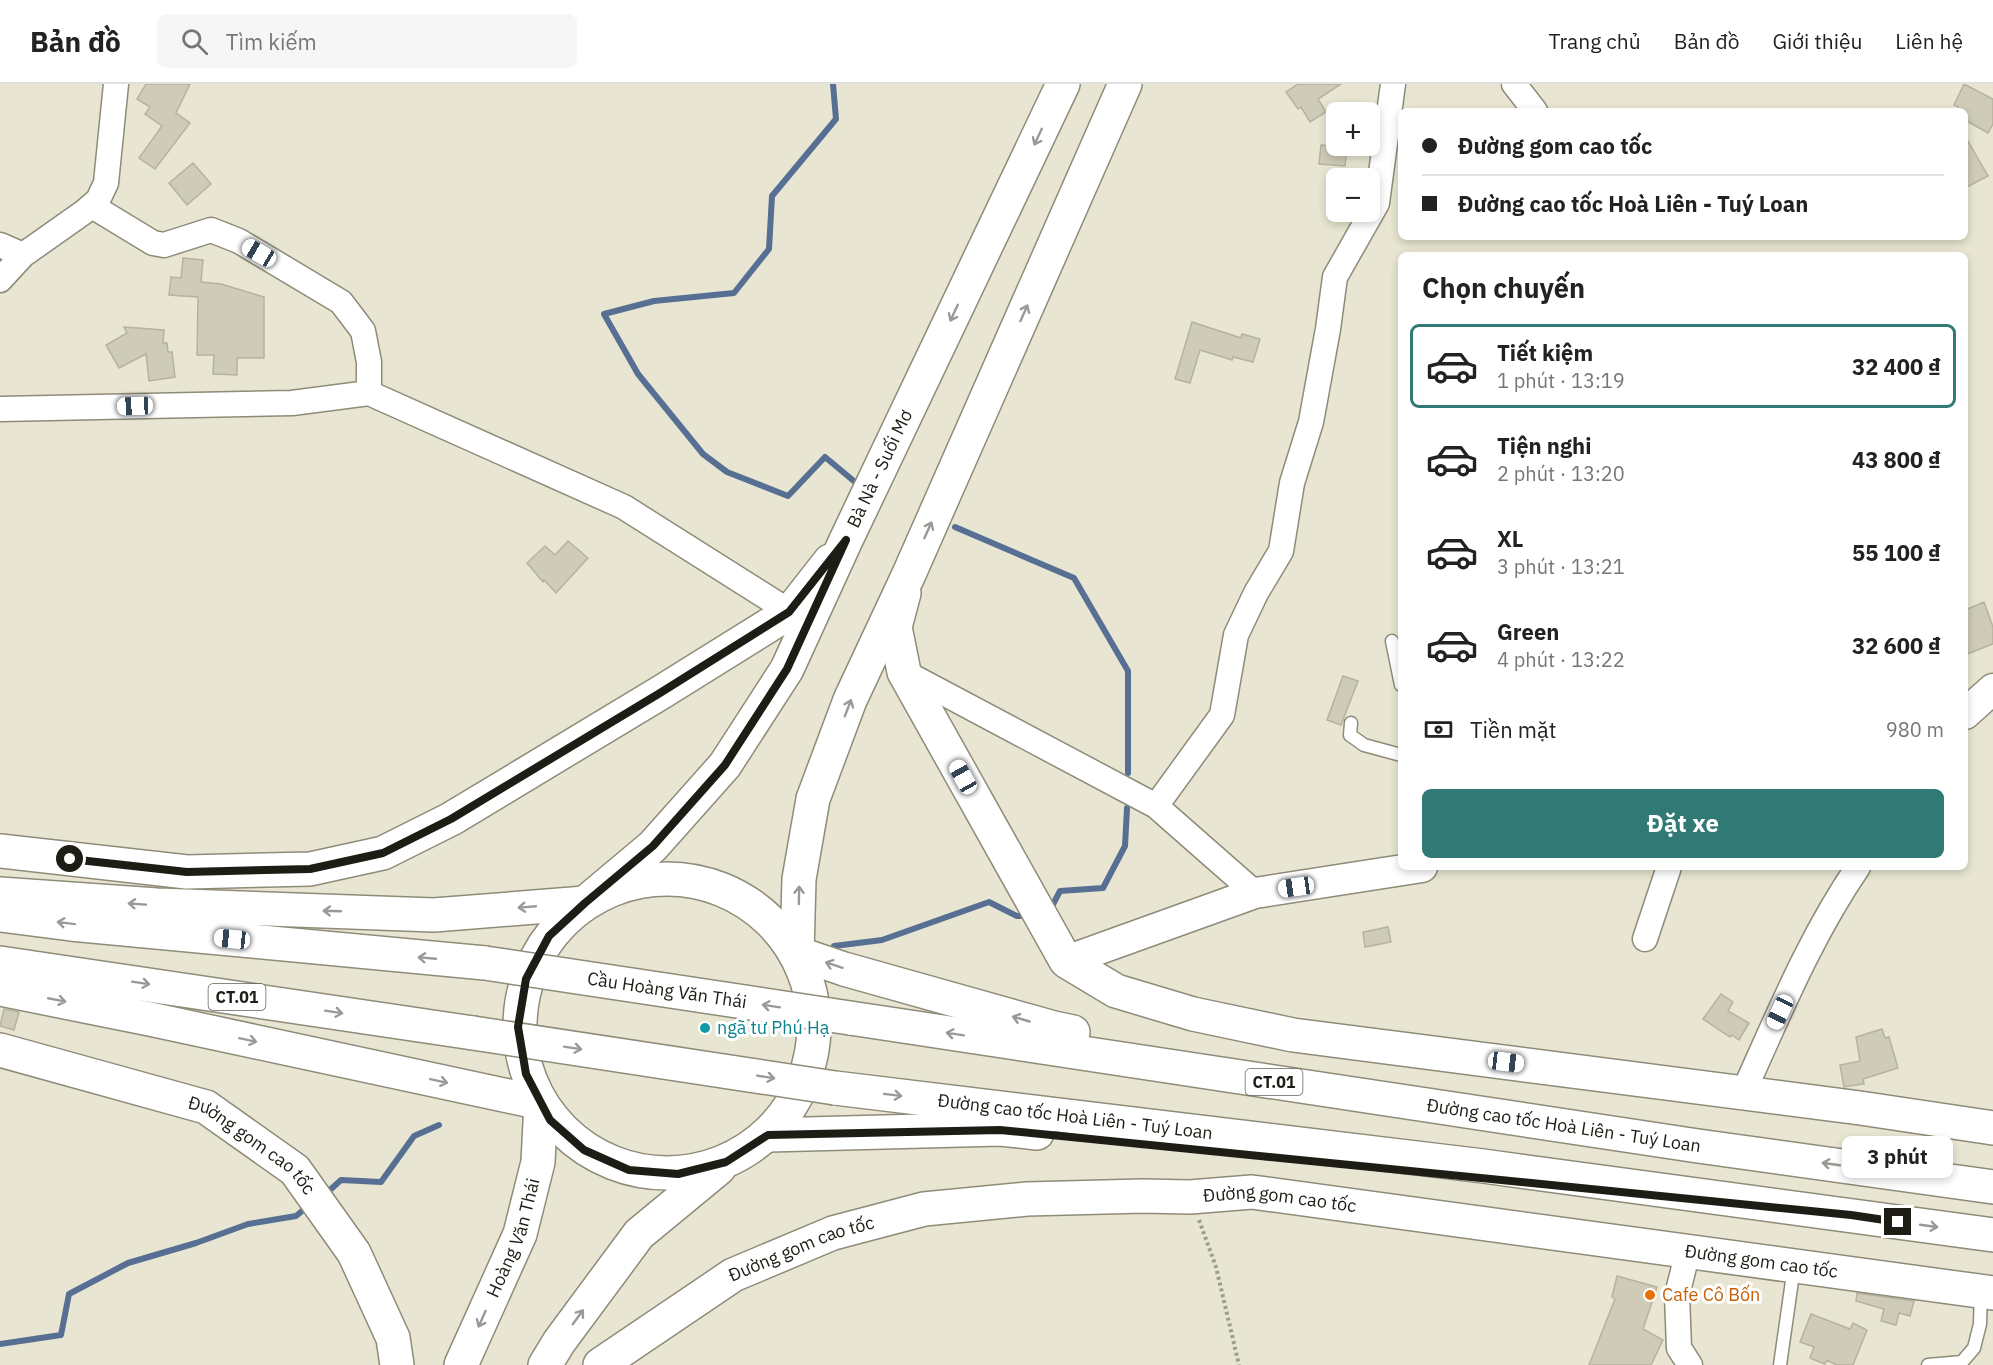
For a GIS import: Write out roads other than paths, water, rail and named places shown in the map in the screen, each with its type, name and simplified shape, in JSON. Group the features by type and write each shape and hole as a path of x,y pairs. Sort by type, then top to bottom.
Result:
{"main road":[{"name":"Bà Nà - Suối Mơ","path":"726,1162 678,1174 629,1170 584,1150 550,1120 526,1074 518,1027 526,979 549,936 653,846 725,765 787,669 1063,84"},
{"path":"797,953 799,879 813,799 850,700 909,574 1125,84"},
{"path":"0,851 187,872 310,869 383,853 451,819 789,612 846,540"},
{"path":"909,574 896,627 904,672 1066,961 1116,991 1193,1014 1293,1035 1993,1128"},
{"path":"0,894 158,905 434,915 585,903 629,883 678,878 725,889 766,915 797,953 814,1000 814,1049 798,1096 768,1135 726,1162 639,1234 559,1342 545,1365"},
{"name":"Cầu Hoàng Văn Thái","path":"0,915 485,963 850,1018"},
{"path":"797,953 844,969 1054,1028 1698,1146"},
{"name":"Đường cao tốc Hoà Liên - Tuý Loan","path":"0,963 835,1088 1483,1166 1993,1235"},
{"path":"0,989 162,1021 541,1103"},
{"name":"Đường cao tốc Hoà Liên - Tuý Loan","path":"850,1018 1698,1146 1993,1187"},
{"name":"Đường gom cao tốc","path":"0,1050 206,1107 295,1170 354,1253 393,1338 397,1365"},
{"name":"Hoàng Văn Thái","path":"461,1365 520,1234 538,1162 541,1103"},
{"path":"768,1135 1000,1130 1851,1215"},
{"name":"Đường gom cao tốc","path":"600,1365 733,1275 833,1233 924,1209 1027,1199 1190,1197 1252,1192 1987,1292"}],"street":[{"path":"0,280 23,255 98,200 106,183 116,84"},
{"path":"1156,806 1222,715 1236,635 1256,593 1281,551 1292,483 1311,422 1335,276 1377,203 1393,84"},
{"path":"1514,84 1533,108"},
{"path":"92,206 153,243 164,245 211,230 239,241 341,302 363,331 369,362 369,393"},
{"path":"0,245 23,255"},
{"path":"0,409 292,403 369,393 624,507 789,612"},
{"path":"904,672 1156,806 1255,893"},
{"path":"1968,711 1993,690"},
{"path":"1066,961 1255,893 1403,870"},
{"path":"1645,939 1668,870"},
{"path":"1743,1093 1807,952 1856,870"},
{"path":"1688,1251 1677,1295 1679,1348 1690,1365"}],"lane":[{"path":"1392,641 1398,670"},
{"path":"1351,723 1350,735 1364,745 1398,754"},
{"path":"1780,1365 1794,1265"},
{"path":"1928,1365 1962,1362 1974,1348 1987,1292"}],"waterway":[{"path":"833,84 836,119 772,196 769,249 734,293 654,301 604,314 638,374 703,454 727,472 788,496 825,457 855,482"},
{"path":"955,527 1074,578 1128,671 1128,773"},
{"path":"1050,910 1060,891 1103,888 1125,846 1127,808"},
{"path":"834,946 882,940 989,902 1020,916"},
{"path":"331,1189 341,1180 381,1182 414,1136 439,1125"},
{"path":"0,1344 61,1335 69,1294 128,1263 196,1243 248,1224 296,1216 302,1211"}],"place":[{"name":"ngã tư Phú Hạ","path":"705,1028"},
{"name":"Cafe Cô Bốn","path":"1650,1295"}]}
